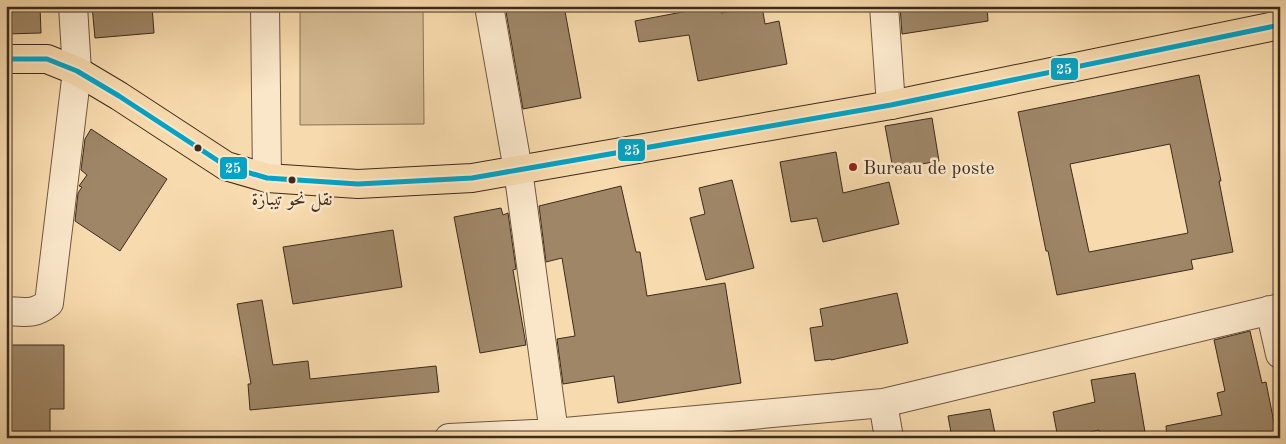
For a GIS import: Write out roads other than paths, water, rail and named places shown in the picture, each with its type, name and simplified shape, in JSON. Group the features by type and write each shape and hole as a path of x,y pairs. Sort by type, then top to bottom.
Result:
{"main road":[{"path":"6,59 47,59 77,71 226,166 268,178 358,184 472,178 891,105 1280,25"}],"street":[{"path":"6,311 28,312 40,310 49,302 77,71 73,6"},
{"path":"265,6 268,178"},
{"path":"489,6 518,170 554,433"},
{"path":"884,6 891,105"},
{"path":"449,438 554,433 883,403 1275,309 1280,354"},
{"path":"883,403 889,438"}],"place":[{"name":"Bureau de poste","path":"853,167"},
{"name":"نقل نحو تيبازة","path":"292,180"}]}
